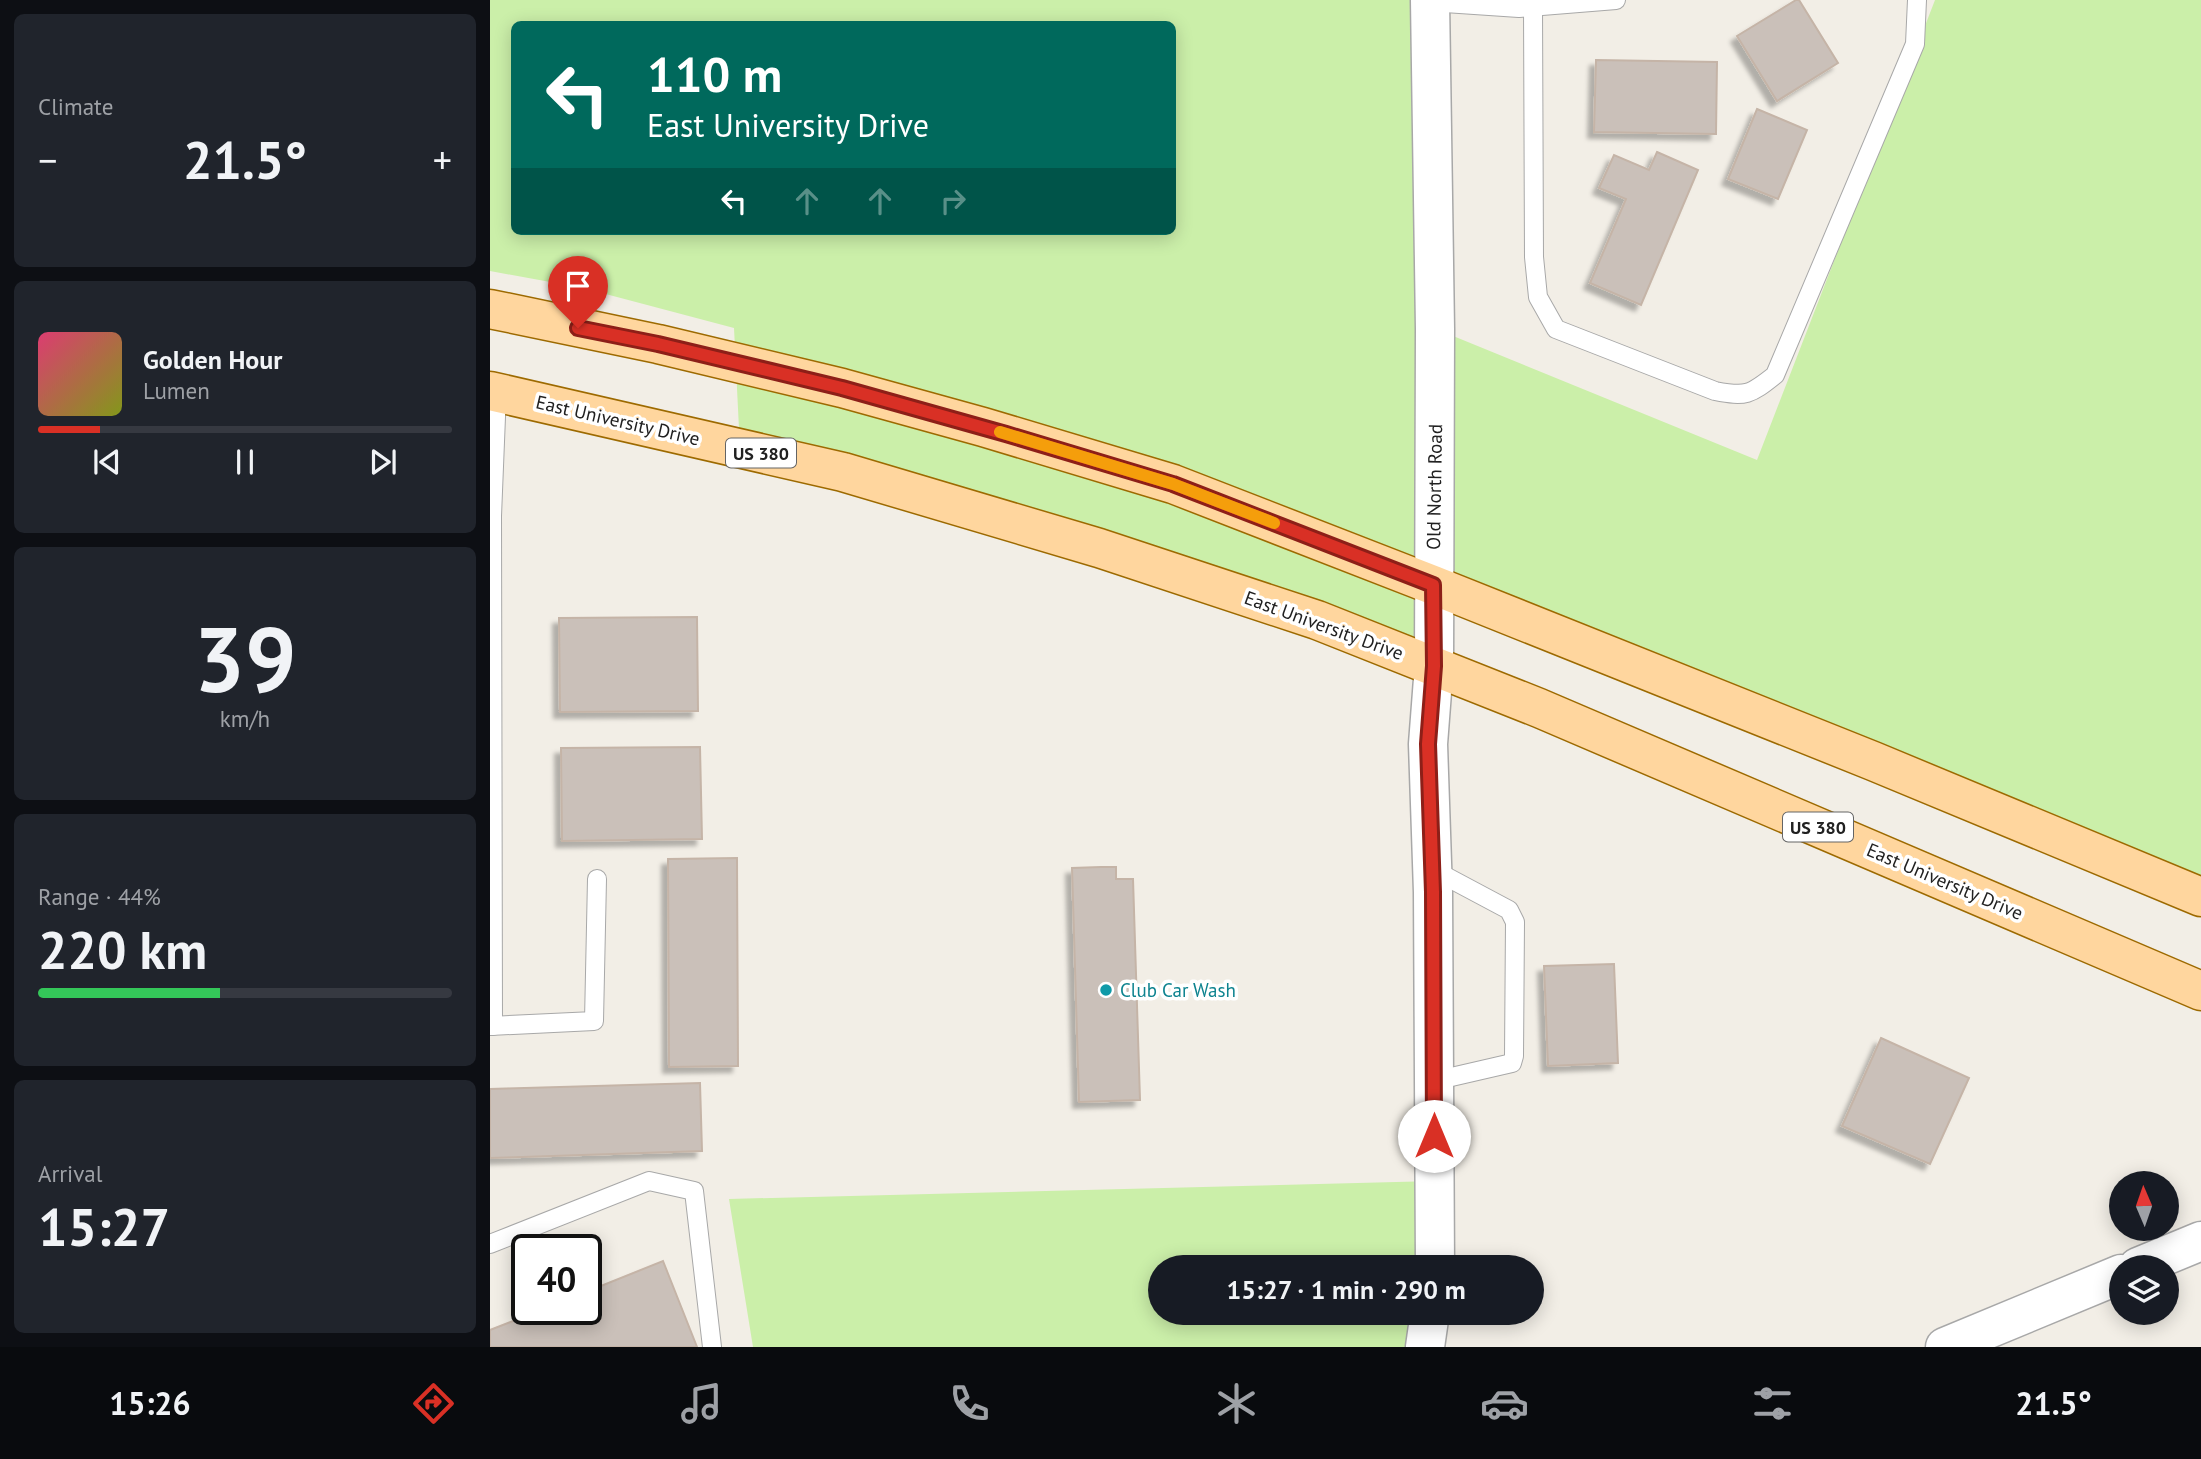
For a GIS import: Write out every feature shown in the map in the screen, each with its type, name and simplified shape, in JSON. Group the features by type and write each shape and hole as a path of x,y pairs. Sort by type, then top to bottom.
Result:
{"main road":[{"path":"490,309 658,344 816,382 995,430 1173,484 1873,761 2201,897"},
{"name":"East University Drive","path":"493,391 842,472 1138,560 1317,620 1539,708 2201,991"}],"street":[{"name":"Old North Road","path":"1430,1 1436,330 1434,666 1428,744 1432,869 1435,1255"},
{"path":"2167,1255 2201,1241"},
{"path":"1945,1347 2109,1279"}],"lane":[{"path":"1430,1 1519,8 1616,0"},
{"path":"1533,7 1534,257 1538,297 1556,329 1715,391 1738,396 1758,389 1775,375 1915,44 1917,0"},
{"path":"493,391 492,1026 594,1021 597,879"},
{"path":"1432,869 1509,910 1515,922 1514,1056 1511,1063 1434,1081"},
{"path":"490,1244 649,1181 694,1191 712,1347"}],"green space":[{"path":"490,0 1430,0 1436,329 1757,460 1935,0 2201,0 2201,897 1434,585 1434,666 740,449 734,328 583,288 490,271"},
{"path":"1435,1181 1435,1255 1148,1255 1148,1325 1428,1325 1425,1347 753,1347 729,1199"}],"building":[{"path":"1799,0 1838,63 1777,101 1737,36"},
{"path":"1596,60 1717,62 1716,134 1594,132"},
{"path":"1757,109 1807,130 1778,199 1728,179"},
{"path":"1657,152 1698,170 1641,305 1590,283 1626,199 1599,188 1614,155 1649,170"},
{"path":"697,617 698,711 560,712 559,618"},
{"path":"700,747 702,839 562,841 561,748"},
{"path":"737,858 738,1066 669,1067 668,859"},
{"name":"Club Car Wash","path":"1116,867 1116,879 1133,879 1140,1100 1079,1102 1072,868"},
{"path":"1614,964 1618,1063 1548,1066 1544,966"},
{"path":"1881,1038 1969,1078 1930,1164 1842,1126"},
{"path":"700,1083 702,1151 490,1158 490,1089"},
{"path":"663,1261 697,1347 490,1347 490,1330 511,1322 511,1325 602,1325 602,1286"}],"slow traffic":[{"path":"1000,432 1173,484 1274,523"}],"place":[{"name":"Club Car Wash","path":"1106,990"}],"route":[{"path":"578,328 658,344 842,388 1173,484 1433,585 1434,666 1428,744 1433,892 1434,1136"}]}
